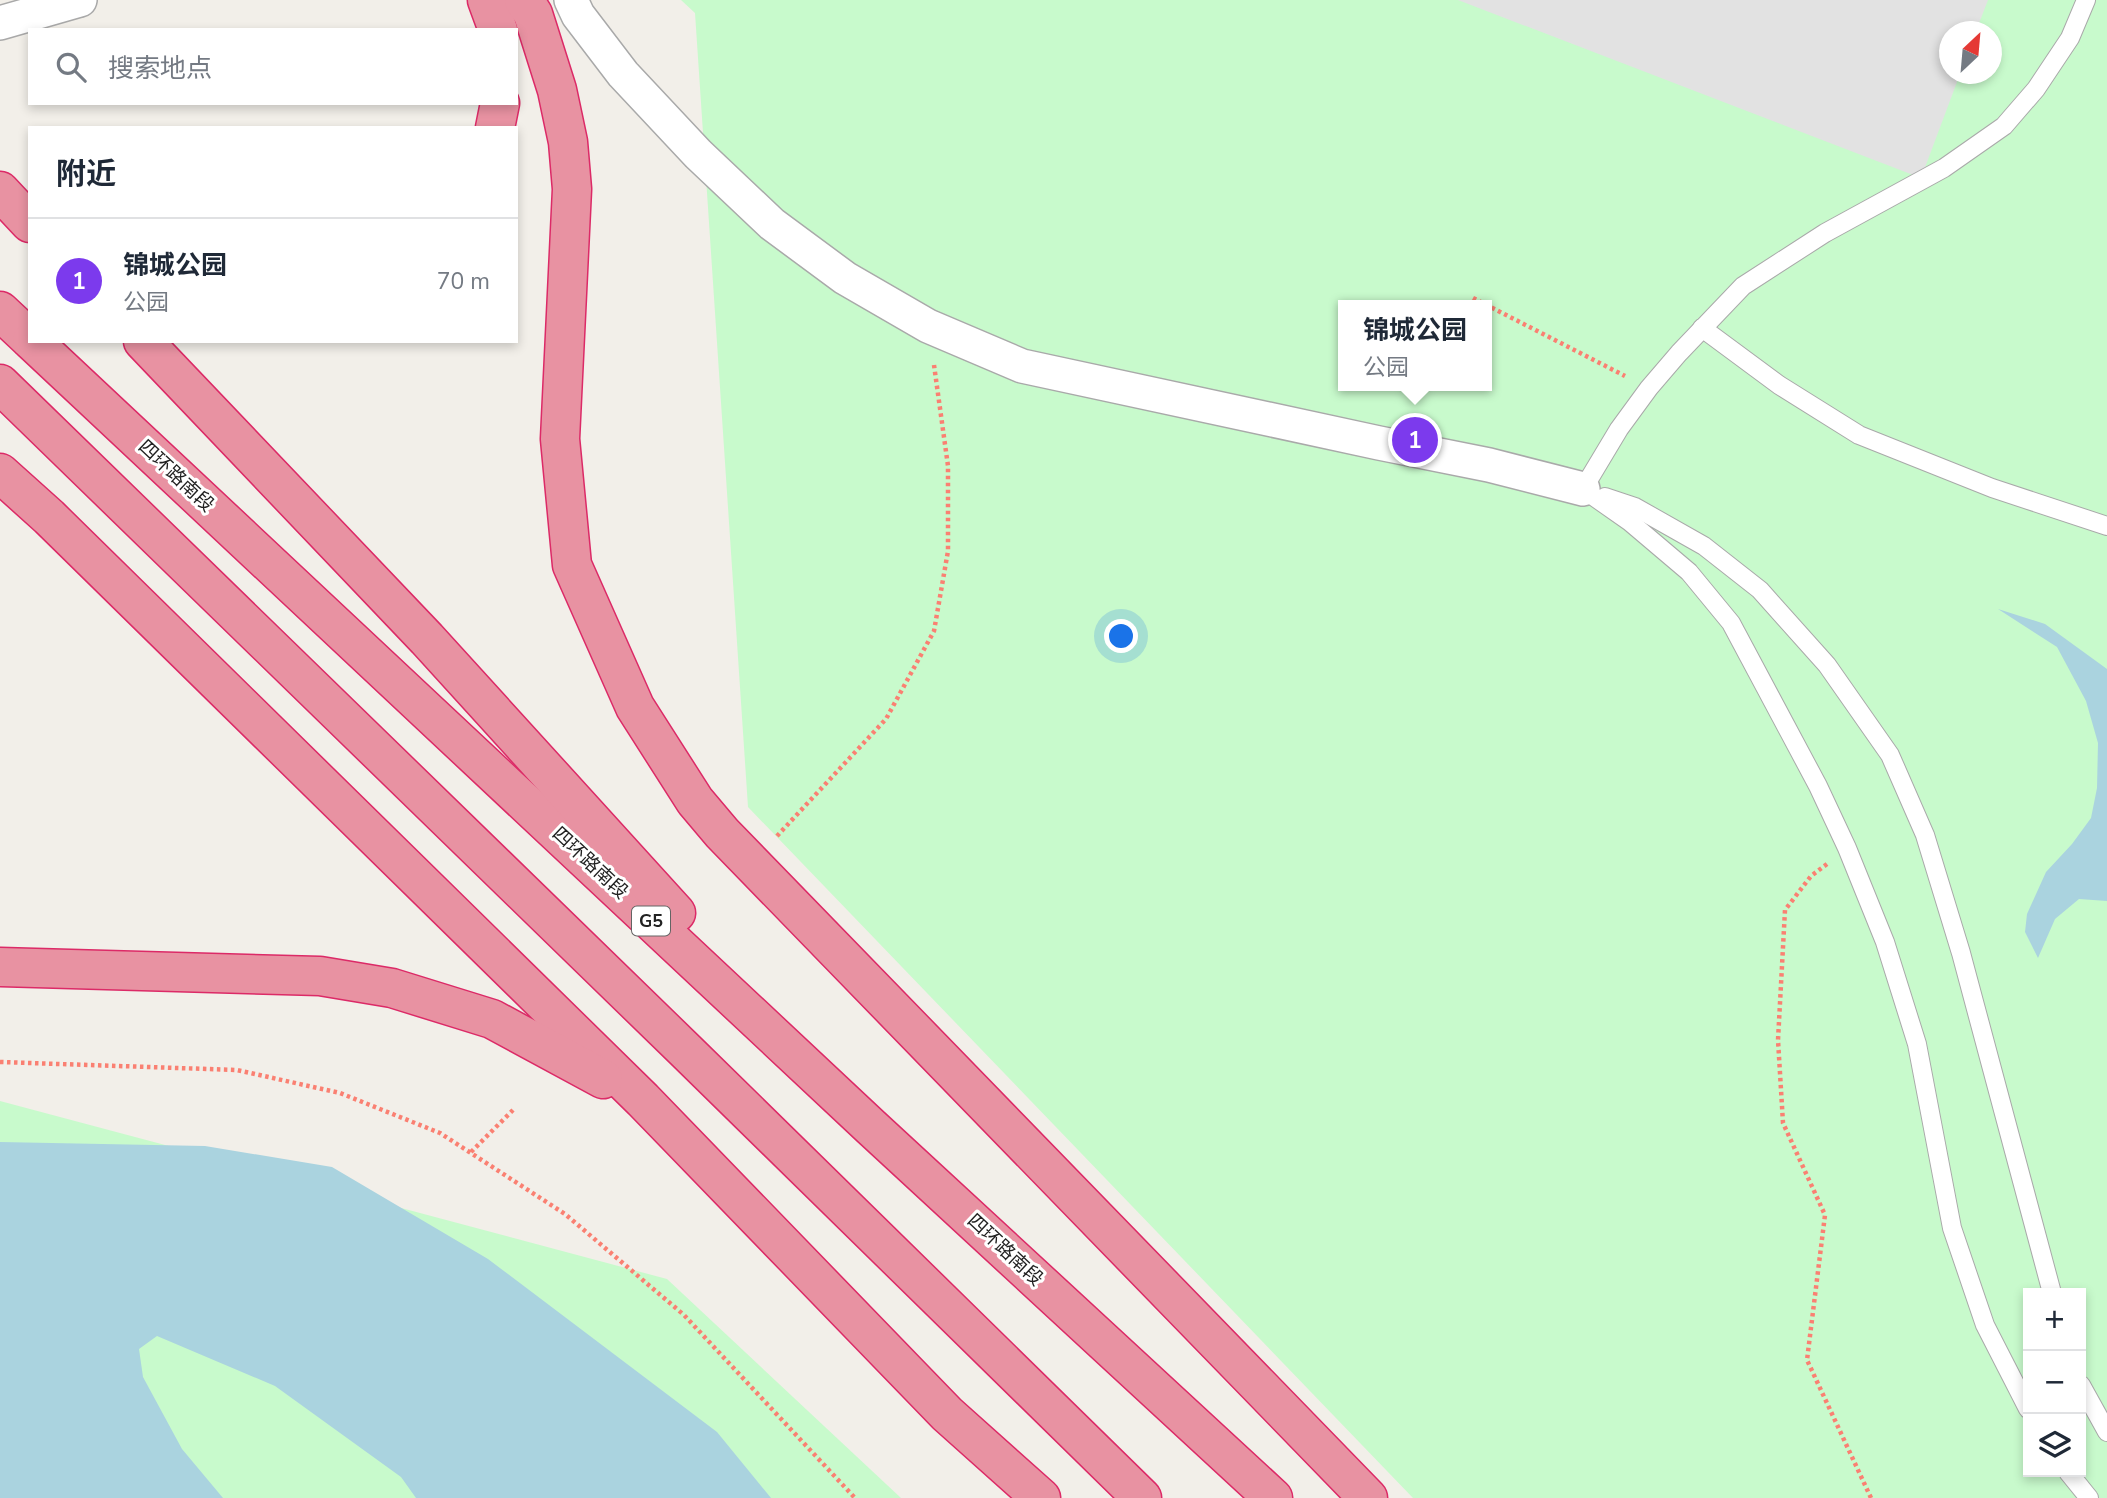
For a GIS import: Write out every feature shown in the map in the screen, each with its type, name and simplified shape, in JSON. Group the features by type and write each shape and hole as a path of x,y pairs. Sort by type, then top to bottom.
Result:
{"highway":[{"path":"487,0 497,28"},
{"path":"524,0 533,13 557,90 568,142 572,188 560,439 572,565 635,706 695,801 722,833 1368,1498"},
{"path":"495,126 500,105"},
{"path":"0,176 28,196"},
{"path":"0,191 28,221"},
{"name":"四环路南段","path":"0,311 28,337"},
{"name":"四环路南段","path":"34,343 871,1127 1273,1498"},
{"path":"145,343 427,639 871,1127"},
{"path":"0,384 1142,1498"},
{"path":"0,474 49,517 643,1100 947,1414 1041,1498"},
{"path":"0,967 320,976 392,988 492,1019 643,1100"}],"street":[{"path":"0,23 80,0"},
{"path":"571,0 578,15 623,74 698,154 772,224 845,278 928,326 1022,366 1489,465 1583,489"}],"lane":[{"path":"1583,489 1619,429 1649,388 1743,286 1825,233 1944,168 2004,125 2036,89 2070,38 2086,0"},
{"path":"1702,328 1779,385 1859,435 1992,488 2107,526"},
{"path":"1583,489 1630,522 1689,572 1731,623 1800,751 1847,848 1885,942 1917,1044 1952,1228 1985,1325 2023,1391"},
{"path":"1583,489 1635,507 1693,540 1760,590 1827,665 1890,755 1924,835 1961,953 2051,1288"},
{"path":"2086,1394 2107,1432"},
{"path":"2072,1477 2089,1498"}],"path":[{"path":"1473,298 1477,300"},
{"path":"1492,308 1649,388"},
{"path":"777,836 886,719 934,631 948,551 948,466 928,326"},
{"path":"1847,848 1811,876 1785,910 1778,1040 1783,1123 1825,1215 1808,1360 1871,1498"},
{"path":"0,1062 237,1070 340,1093 440,1133 565,1214 684,1315 855,1498"},
{"path":"471,1152 513,1110"}],"green space":[{"path":"681,0 2107,0 2107,1498 1413,1498 748,807 695,13"},
{"path":"0,1101 667,1279 901,1498 0,1498"}],"shaded area":[{"path":"1458,0 1988,0 1980,21 1939,21 1939,84 1956,84 1921,178"}],"water":[{"path":"1998,609 2045,624 2107,669 2107,901 2079,899 2055,919 2038,958 2025,932 2027,914 2046,872 2091,818 2097,788 2098,743 2086,701 2057,647"},
{"path":"0,1142 205,1146 332,1167 488,1259 717,1432 771,1498 416,1498 401,1477 275,1386 157,1336 139,1349 143,1377 182,1449 223,1498 0,1498"}],"place":[{"name":"锦城公园","path":"1415,440"}]}
